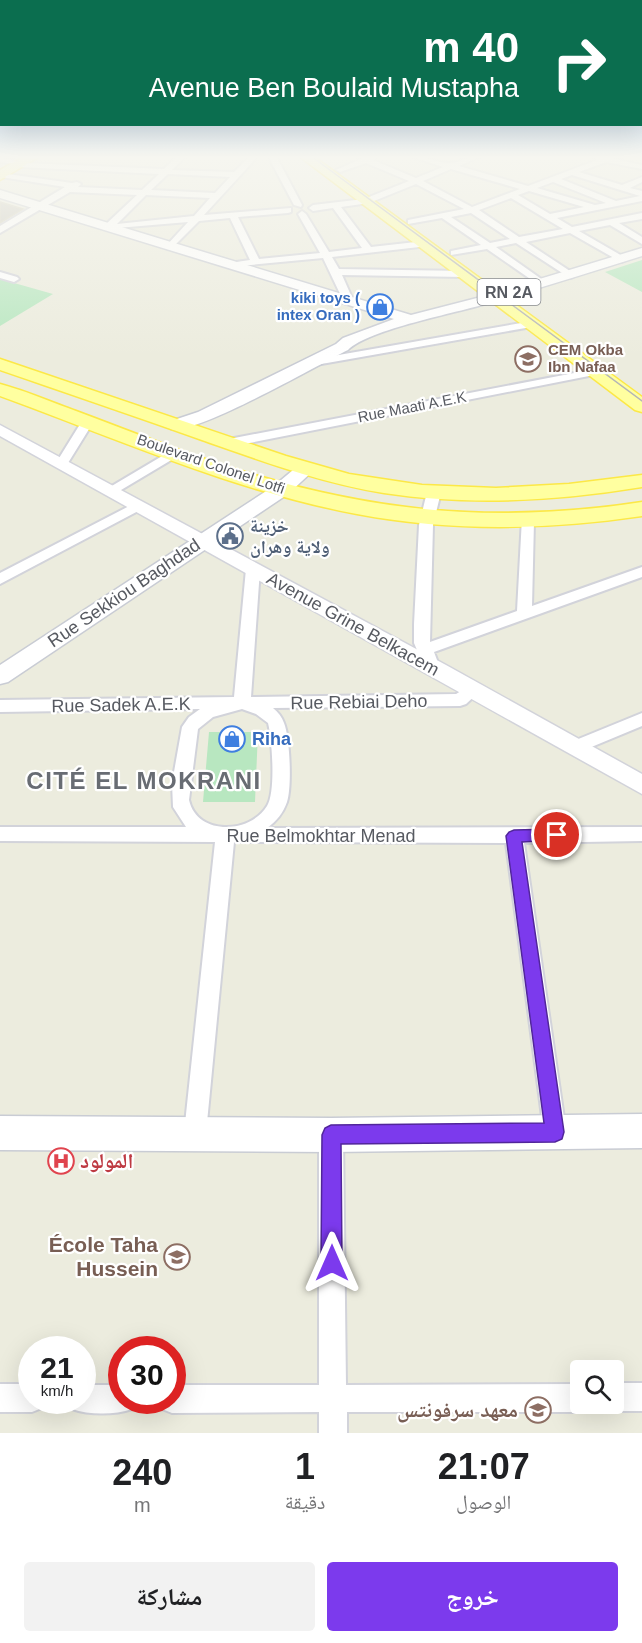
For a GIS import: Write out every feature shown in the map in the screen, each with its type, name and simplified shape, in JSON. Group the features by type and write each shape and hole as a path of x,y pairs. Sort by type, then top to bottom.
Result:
{"main road":[{"path":"94,223 412,321"},
{"name":"RN 2A","path":"400,223 465,274 503,294 642,388"},
{"name":"RN 2A","path":"412,223 454,253 503,294 533,324 642,406"},
{"path":"191,424 342,346 408,325 412,321 642,252"},
{"name":"Boulevard Colonel Lotfi","path":"0,364 114,404 191,424 229,442 306,469 349,480 434,492 485,495 555,493 642,481"},
{"name":"Boulevard Colonel Lotfi","path":"0,390 174,453 269,492 428,517 527,521 567,519 642,509"},
{"path":"80,418 94,397"},
{"path":"80,418 94,409 114,404"},
{"name":"Rue Sekkiou Baghdad","path":"0,676 306,469"},
{"path":"0,1132 331,1135 642,1131"}],"street":[{"path":"108,227 112,223"},
{"path":"108,227 153,223"},
{"path":"171,246 192,223"},
{"path":"236,223 255,261"},
{"path":"307,223 336,272 348,300"},
{"path":"348,223 368,250"},
{"path":"454,223 542,283"},
{"path":"491,223 570,275"},
{"path":"558,223 621,259"},
{"path":"454,253 607,223"},
{"path":"612,223 642,241"},
{"path":"630,234 642,231"},
{"path":"232,265 425,244"},
{"path":"336,272 465,274"},
{"path":"0,275 14,279"},
{"path":"310,363 533,324"},
{"name":"Rue Maati A.E.K","path":"229,442 595,372"},
{"path":"62,463 80,418"},
{"name":"Avenue Grine Belkacem","path":"0,430 439,670 642,785"},
{"path":"111,490 174,453"},
{"path":"434,492 428,517 423,642 429,659 439,670"},
{"path":"0,579 137,506"},
{"path":"524,615 527,521"},
{"path":"242,703 253,569"},
{"path":"388,643 399,645 423,642 524,615 642,572"},
{"name":"Rue Rebiai Deho","path":"242,703 460,700 473,690"},
{"path":"242,703 268,713 279,727 279,797 275,810 267,818 254,826 225,836 198,828 182,811 180,801 190,727 206,712 242,703"},
{"name":"Rue Sadek A.E.K","path":"0,706 242,703"},
{"path":"577,747 642,719"},
{"name":"Rue Belmokhtar Menad","path":"0,834 225,836 642,834"},
{"path":"195,1133 225,836"},
{"path":"514,836 555,1132"},
{"path":"331,1135 333,1433"},
{"path":"624,1397 642,1397"},
{"path":"0,1398 18,1398"},
{"path":"186,1399 570,1398"}],"green space":[{"path":"642,260 642,292 605,272"},
{"path":"0,279 53,294 0,326"},
{"path":"209,732 258,732 255,802 203,802"}],"tram line":[{"path":"401,223 642,401"}],"place":[{"name":"kiki toys ( intex Oran )","path":"380,307"},
{"name":"CEM Okba Ibn Nafaa","path":"528,359"},
{"name":"خزينة ولاية وهران","path":"230,536"},
{"name":"Riha","path":"232,739"},
{"name":"المولود","path":"61,1161"},
{"name":"École Taha Hussein","path":"177,1257"},
{"name":"معهد سرفونتس","path":"538,1410"}],"district":[{"name":"CITÉ EL MOKRANI","path":"144,781"}],"route":[{"path":"332,1263 331,1135 555,1132 514,836 557,835"}]}
